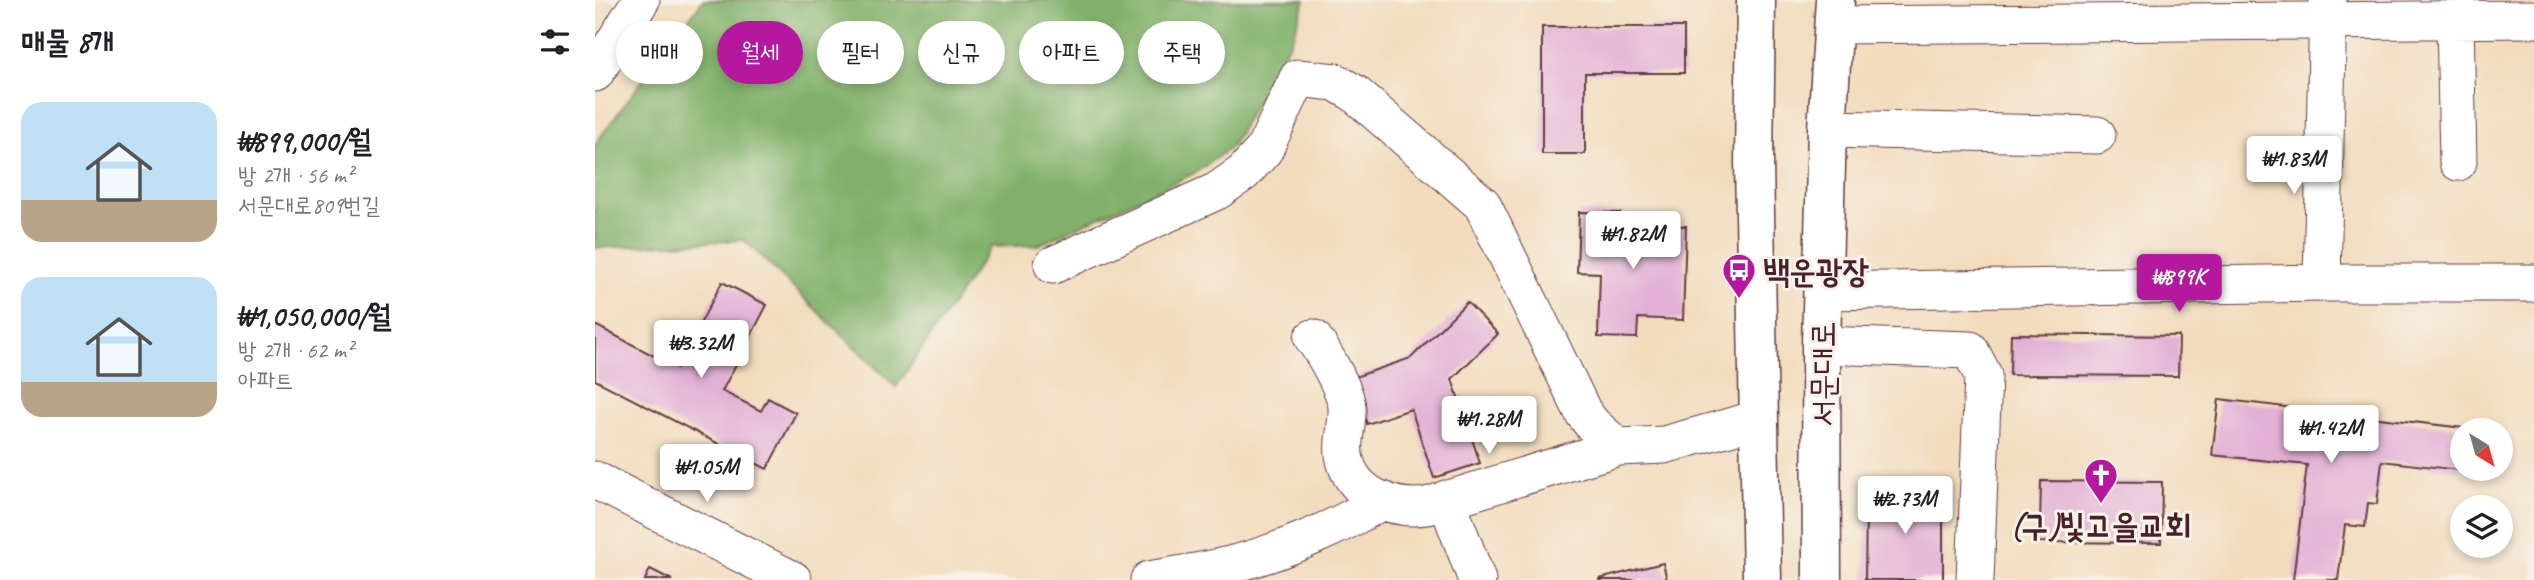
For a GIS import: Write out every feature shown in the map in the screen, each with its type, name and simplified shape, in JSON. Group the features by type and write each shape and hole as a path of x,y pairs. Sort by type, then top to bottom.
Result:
{"main road":[{"name":"서문대로","path":"1756,0 1754,162 1762,580"},
{"name":"서문대로","path":"1822,580 1821,345 1827,128 1835,12"}],"street":[{"path":"595,73 641,0"},
{"path":"1835,12 2327,11 2455,20 2534,19"},
{"path":"2322,282 2327,11"},
{"path":"2455,20 2458,162"},
{"path":"1053,265 1217,191 1243,173 1264,150 1297,78 1335,82 1354,93 1482,204 1583,412 1592,424 1618,447"},
{"path":"1827,128 2097,135"},
{"path":"1823,291 2322,282 2534,284"},
{"path":"1313,338 1326,357 1347,406 1343,453 1347,469 1363,490 1383,500 1410,508 1618,447 1664,445 1758,419"},
{"path":"1821,345 1970,350 1983,375 1975,580"},
{"path":"595,480 793,580"},
{"path":"1445,499 1477,580"},
{"path":"1149,580 1221,567 1277,550 1341,523 1383,500"}],"green space":[{"path":"703,0 1305,0 1293,36 1231,147 1195,173 1038,245 991,247 896,387 744,240 595,248 595,144 640,84 703,84 703,21 687,21"}],"building":[{"path":"1542,27 1684,27 1684,73 1585,73 1585,154 1542,154"},
{"path":"1579,212 1620,213 1619,223 1686,226 1683,320 1638,318 1637,338 1598,337 1600,273 1577,272"},
{"path":"722,282 767,305 722,391 761,411 768,398 796,413 767,469 595,380 595,325 677,368"},
{"path":"1467,302 1498,334 1452,379 1480,463 1434,478 1411,409 1367,424 1352,378 1411,358"},
{"path":"2011,334 2179,336 2178,376 2010,375"},
{"path":"2219,399 2450,426 2450,469 2382,461 2377,504 2368,503 2365,527 2345,525 2338,580 2293,580 2307,465 2212,455"},
{"name":"(구)빛고을교회","path":"2041,481 2162,482 2161,543 2036,542 2037,527 2040,527"},
{"path":"1871,491 1943,491 1943,580 1865,580 1866,512 1871,512"},
{"path":"1663,563 1667,580 1599,580 1599,579"},
{"path":"650,569 672,580 645,580"}],"place":[{"name":"백운광장","path":"1739,300"},
{"name":"(구)빛고을교회","path":"2101,505"}]}
